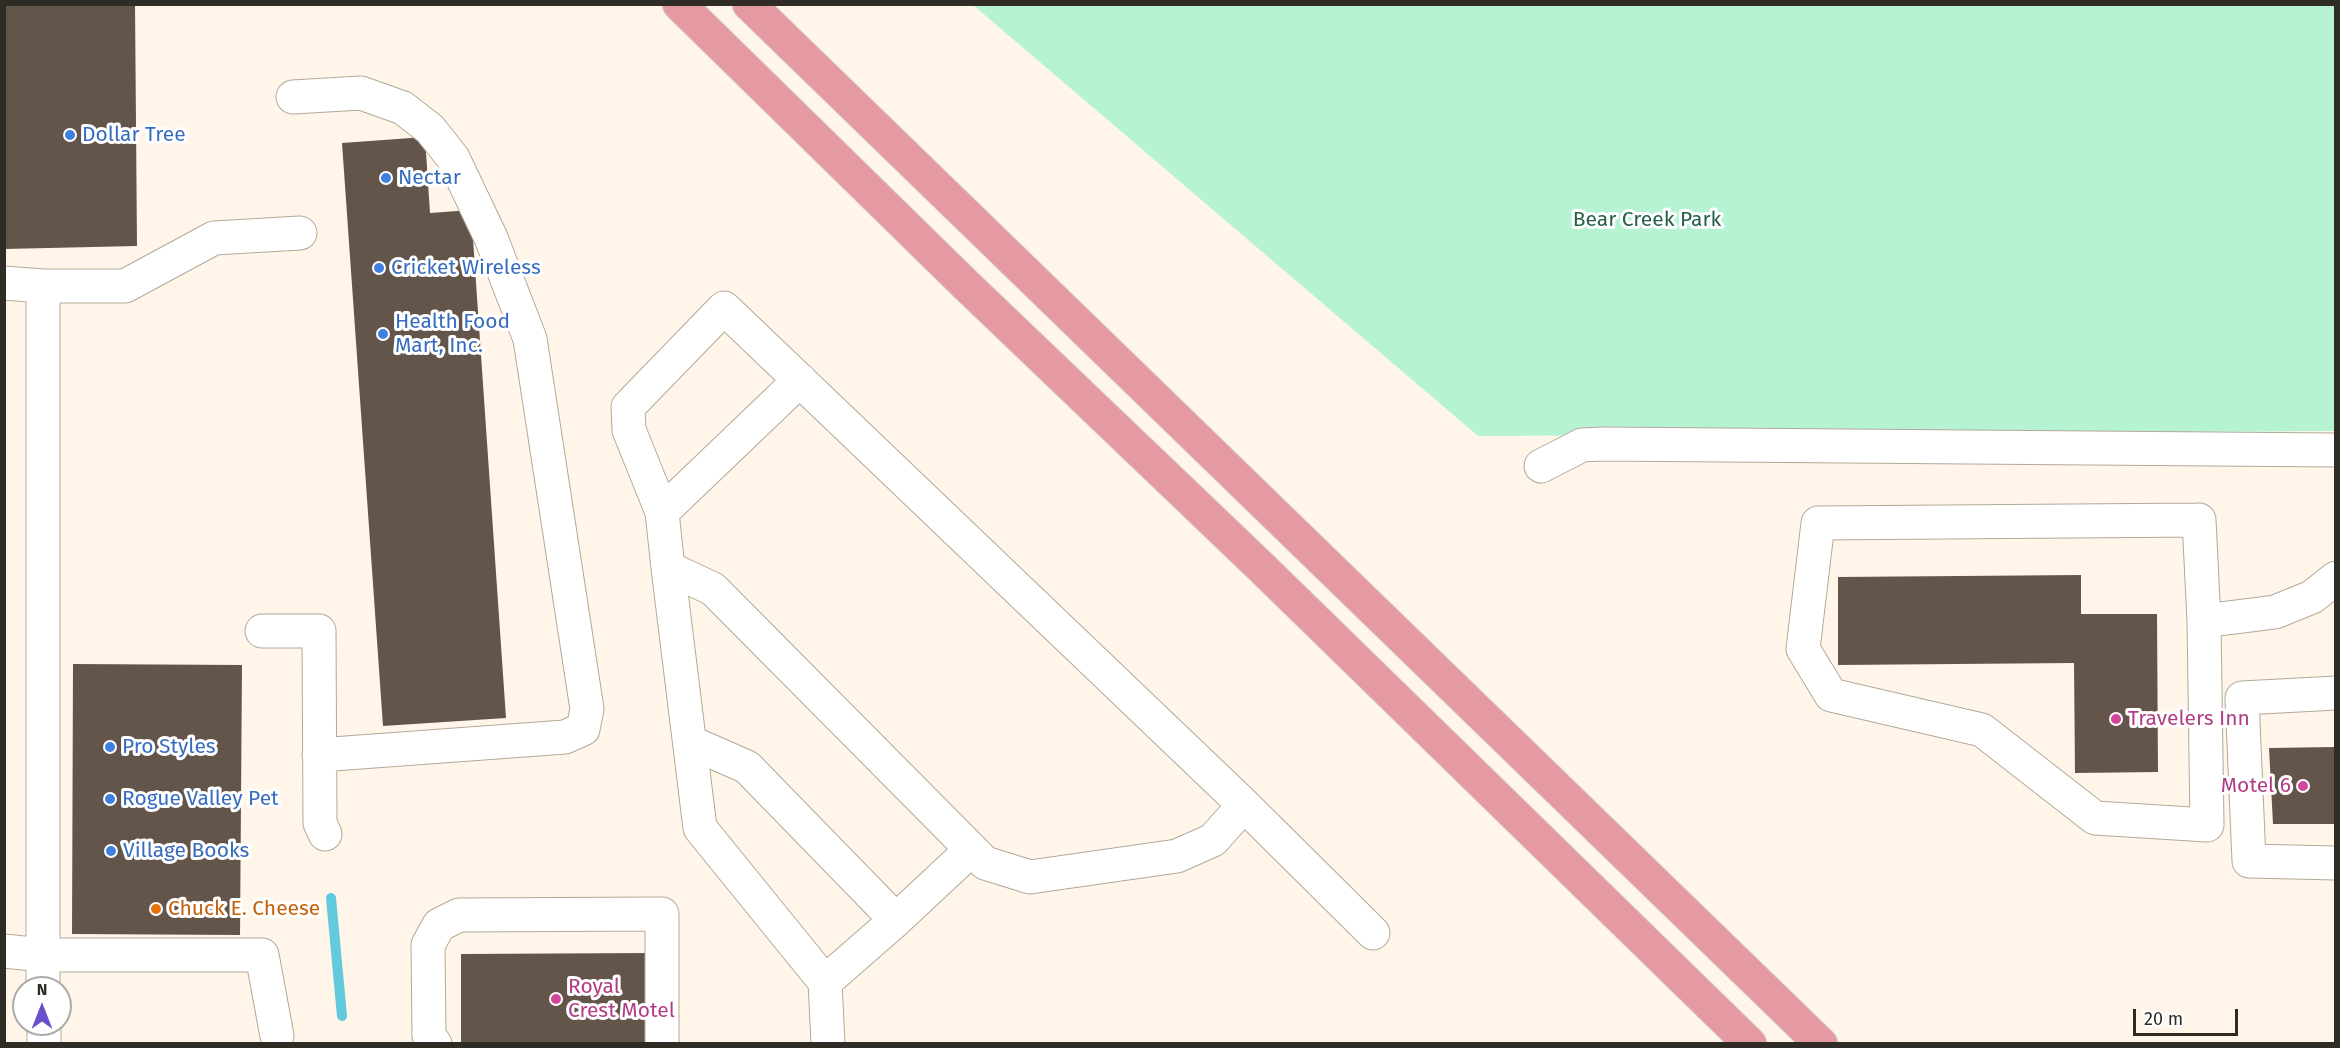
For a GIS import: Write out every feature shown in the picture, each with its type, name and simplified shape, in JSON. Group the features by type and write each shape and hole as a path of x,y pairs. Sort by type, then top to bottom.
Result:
{"highway":[{"path":"679,4 966,285 1270,575 1750,1044"},
{"path":"749,4 1821,1044"}],"lane":[{"path":"293,97 360,93 403,108 430,129 453,158 491,238 530,339 587,709 583,729 565,736 319,754"},
{"path":"4,283 43,286 124,285 214,238 300,233"},
{"path":"43,286 43,976"},
{"path":"828,1044 825,982 700,828 662,512 629,430 628,407 724,308 1244,805 1373,933"},
{"path":"662,512 800,380"},
{"path":"1541,466 1582,445 1602,444 2336,450"},
{"path":"2199,520 2204,621 2207,825 2095,818 1982,730 1831,695 1803,649 1818,523 2199,520"},
{"path":"668,568 712,589 985,863 1030,877 1177,856 1213,840 1244,805"},
{"path":"2204,621 2275,612 2312,597 2336,579"},
{"path":"262,631 319,631 320,823 325,834"},
{"path":"2336,693 2242,698 2249,861 2336,863"},
{"path":"690,742 747,767 896,920"},
{"path":"825,982 971,850"},
{"path":"435,1044 429,1036 428,945 439,926 459,915 638,914 662,914 662,1044"},
{"path":"4,951 43,954 262,955 277,1036"}],"green space":[{"name":"Bear Creek Park","path":"973,5 2335,5 2335,431 1478,436"}],"building":[{"name":"Dollar Tree","path":"4,4 135,4 137,246 4,249"},
{"path":"425,137 430,213 471,210 506,718 383,726 342,143"},
{"name":"Travelers Inn","path":"2081,575 2081,614 2157,614 2158,772 2075,773 2074,663 1838,665 1838,577"},
{"path":"73,664 242,665 240,935 72,934"},
{"name":"Motel 6","path":"2336,747 2336,824 2273,824 2269,748"},
{"name":"Royal Crest Motel","path":"650,953 650,1044 461,1044 461,954"}],"waterway":[{"path":"331,898 342,1016"}],"place":[{"name":"Dollar Tree","path":"70,135"},
{"name":"Nectar","path":"386,178"},
{"name":"Cricket Wireless","path":"379,268"},
{"name":"Health Food Mart, Inc.","path":"383,334"},
{"name":"Travelers Inn","path":"2116,719"},
{"name":"Pro Styles","path":"110,747"},
{"name":"Motel 6","path":"2303,786"},
{"name":"Rogue Valley Pet","path":"110,799"},
{"name":"Village Books","path":"111,851"},
{"name":"Chuck E. Cheese","path":"156,909"},
{"name":"Royal Crest Motel","path":"556,999"}]}
